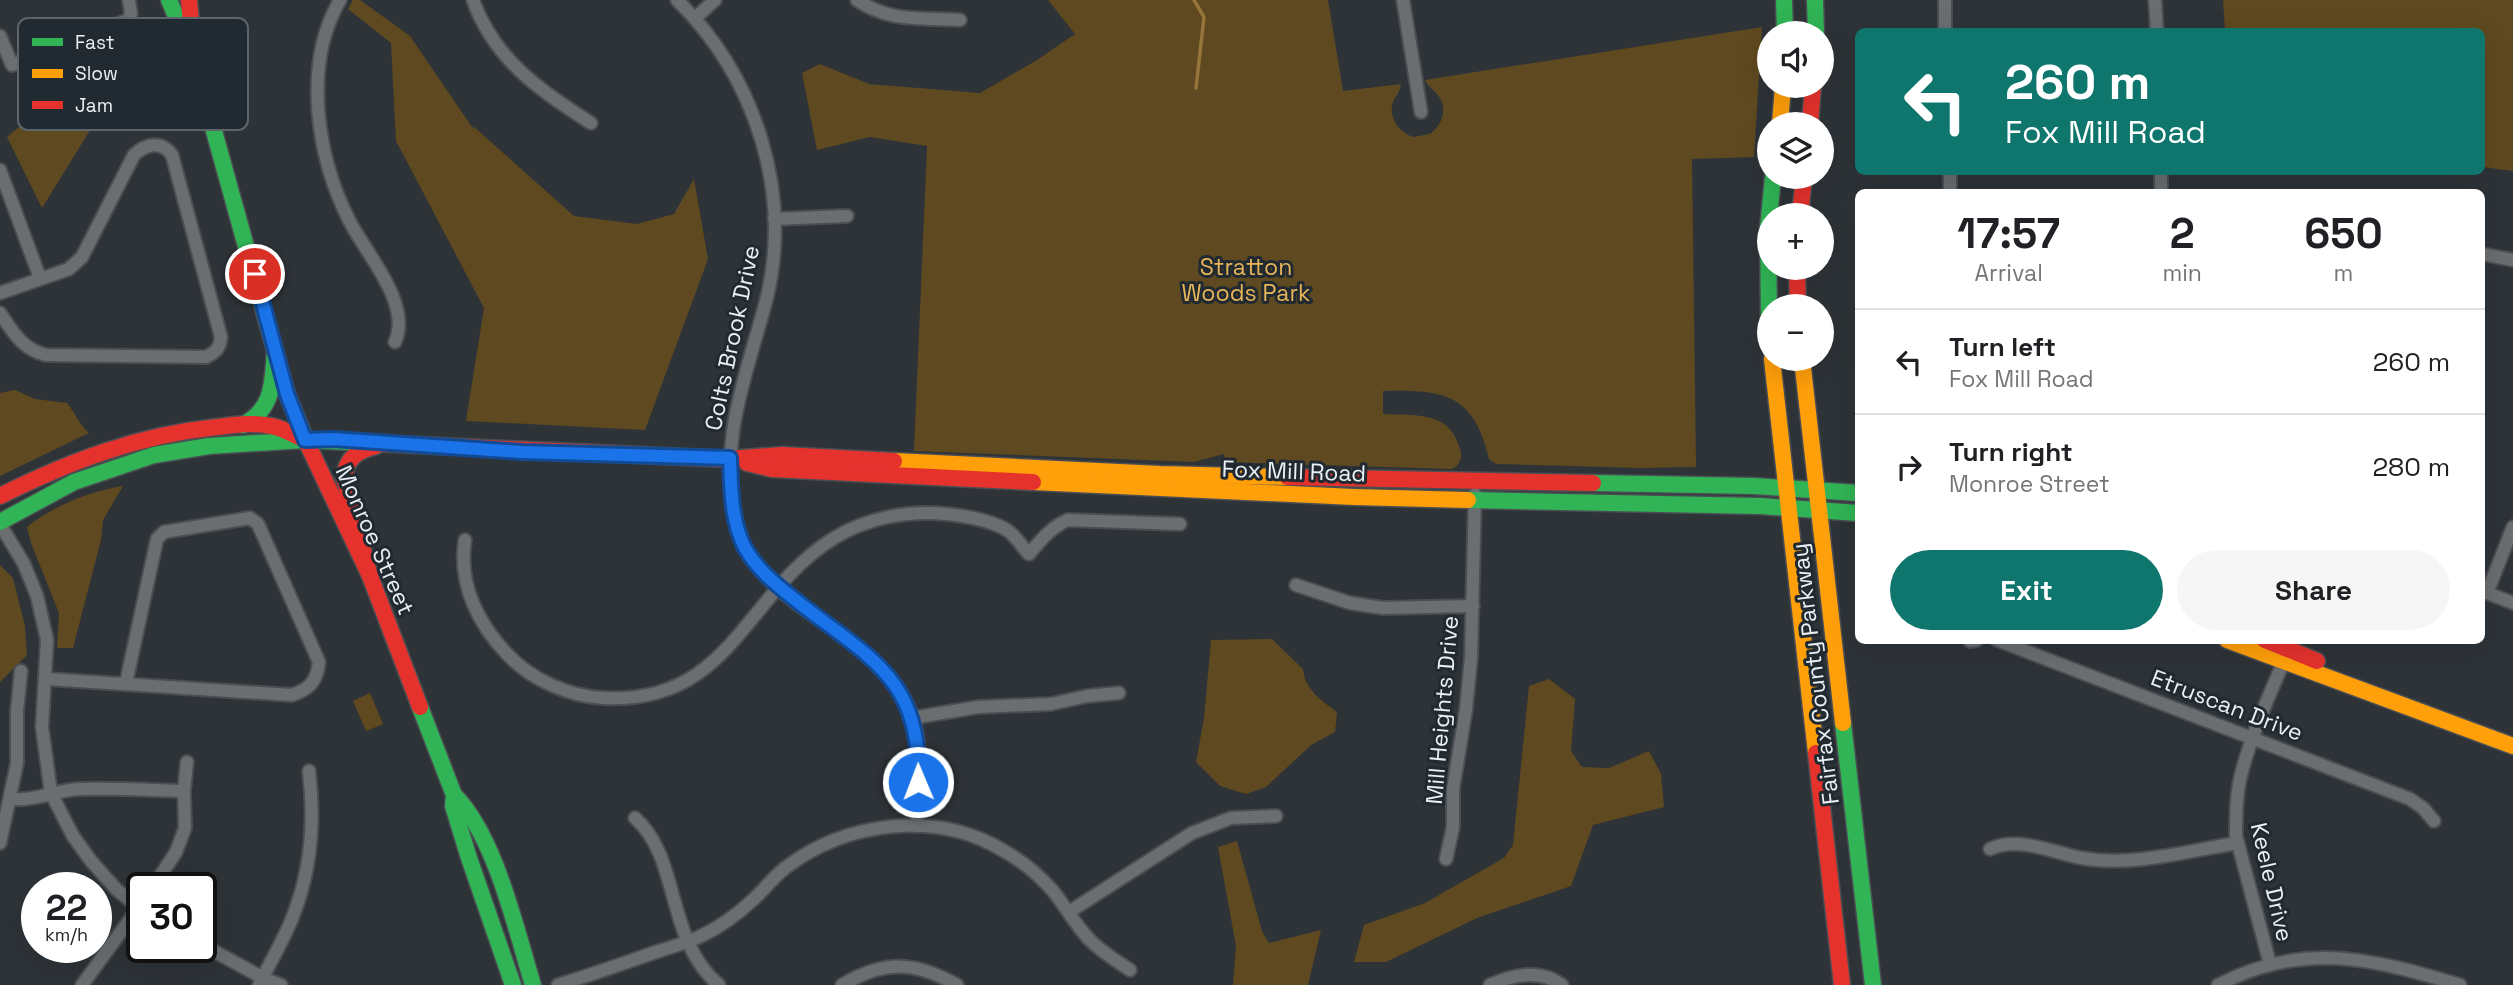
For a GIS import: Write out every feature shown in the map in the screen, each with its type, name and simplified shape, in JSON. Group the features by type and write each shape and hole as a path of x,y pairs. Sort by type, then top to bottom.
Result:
{"main road":[{"name":"Monroe Street","path":"169,0 177,18"},
{"name":"Monroe Street","path":"189,0 191,18"},
{"path":"1784,0 1785,21"},
{"path":"1815,0 1816,21"},
{"name":"Monroe Street","path":"214,130 287,394 305,440 370,576 454,795 453,806 469,859 513,985"},
{"path":"1769,294 1768,228 1772,189"},
{"path":"241,426 261,415 267,406 275,352"},
{"name":"Fairfax County Parkway","path":"1773,371 1842,985"},
{"name":"Fairfax County Parkway","path":"1803,371 1874,985"},
{"name":"Fox Mill Road","path":"0,496 82,456 116,445 181,431 275,426 305,440"},
{"name":"Fox Mill Road","path":"0,523 50,492 129,462 209,446 281,444 305,440 540,453 730,458 782,455 1160,474 1786,487 1855,493"},
{"path":"370,576 344,478 344,467 351,455 386,443"},
{"name":"Fox Mill Road","path":"730,458 772,469 834,473 1354,497 1788,507 1855,513"},
{"path":"2242,644 2285,656 2513,746"},
{"path":"2270,644 2285,656"},
{"name":"Monroe Street","path":"454,795 462,799 483,842 519,938 533,985"}],"street":[{"path":"129,0 129,18"},
{"path":"340,0 328,26 319,70 324,145 336,189 349,221 397,303 400,326 395,342"},
{"path":"473,0 487,31 514,67 549,96 591,122"},
{"name":"Colts Brook Drive","path":"677,0 695,18 726,59 751,110 768,165 774,219 772,266 766,299 739,396 730,458 732,498 740,535 759,569 875,660 899,690 912,718 919,760 917,826"},
{"path":"695,18 715,0"},
{"path":"857,0 876,11 906,19 960,20"},
{"path":"1402,0 1421,111"},
{"path":"1945,0 1945,28"},
{"path":"2155,0 2157,28"},
{"path":"0,36 12,65"},
{"path":"0,72 18,63"},
{"path":"0,293 69,269 76,264 134,155 152,144 160,145 172,155 221,337 214,353 206,356 46,355 22,344 0,313"},
{"path":"0,170 40,278"},
{"path":"774,219 847,216"},
{"path":"2485,255 2513,260"},
{"name":"Mill Heights Drive","path":"1446,859 1454,827 1453,789 1471,658 1476,480"},
{"path":"465,540 463,567 467,588 481,622 513,660 536,677 562,689 594,697 639,697 662,691 694,677 730,646 807,558 835,538 874,520 921,512 967,516 1009,531 1028,554 1047,533 1068,520 1180,524"},
{"path":"47,679 292,695 307,690 317,675 319,662 258,524 250,518 164,531 157,539 126,683"},
{"path":"0,523 11,540 37,596 47,640 47,679 42,727 51,793 73,835 91,861 126,896"},
{"path":"2485,590 2513,527"},
{"path":"1296,585 1350,603 1383,608 1473,606"},
{"path":"2485,592 2513,603"},
{"name":"Etruscan Drive","path":"2008,644 2410,799 2423,808 2434,821"},
{"name":"Keele Drive","path":"2270,964 2238,843 2236,814 2238,788 2285,656"},
{"path":"0,843 18,763 17,711 21,671"},
{"path":"912,718 978,707 1051,704 1087,696 1119,693"},
{"path":"163,872 176,852 185,828 184,791 187,762"},
{"path":"261,981 293,917 309,861 313,837 309,771"},
{"path":"10,799 31,800 51,793 78,789 184,791"},
{"path":"1069,912 1192,832 1231,818 1276,816"},
{"path":"635,818 654,840 677,916 688,941 703,970 719,985"},
{"path":"558,985 702,936 730,919 783,870 818,848 867,830 887,826 952,830 986,841 1002,850 1038,876 1102,952 1130,970"},
{"path":"1990,849 2019,844 2082,858 2116,861 2238,843"},
{"path":"82,985 126,927"},
{"path":"217,954 261,981 281,985"},
{"path":"2218,985 2270,964 2338,957 2359,958 2401,967 2460,985"},
{"path":"842,985 862,973 889,967 924,969 957,985"},
{"path":"1490,985 1503,979 1542,975 1562,985"}],"green space":[{"path":"353,0 360,0 410,36 474,130 473,126 574,216 637,224 674,214 694,179 708,259 645,430 466,421 484,308 396,141 391,43 348,9"},
{"name":"Stratton Woods Park","path":"1048,0 1328,0 1343,91 1401,84 1392,105 1392,116 1400,129 1413,137 1430,134 1443,115 1440,98 1425,80 1757,28 1758,98 1754,157 1692,159 1696,467 1496,464 1489,459 1475,420 1465,408 1439,395 1404,391 1383,391 1383,414 1428,417 1447,426 1454,434 1461,452 1456,467 1451,469 1225,462 1224,454 1194,462 914,451 927,146 870,137 817,150 802,73 820,64 869,84 980,93 1075,34"},
{"path":"2223,0 2513,0 2513,171 2485,167 2485,28 2225,28"},
{"path":"18,128 18,130 90,130 42,208 7,137"},
{"path":"15,390 35,399 67,403 89,433 0,476 0,393"},
{"path":"123,486 103,520 101,540 73,648 57,648 59,613 27,527 72,500"},
{"path":"0,565 13,578 25,626 27,655 0,682"},
{"path":"1272,639 1303,669 1307,683 1315,694 1337,712 1335,732 1311,745 1266,787 1246,794 1220,786 1196,762 1204,718 1211,640"},
{"path":"1549,679 1575,699 1571,751 1582,767 1609,768 1649,751 1661,774 1664,807 1593,825 1571,886 1477,918 1386,962 1354,962 1364,925 1425,903 1504,858 1513,845 1529,686"},
{"path":"370,693 383,724 366,731 353,701"},
{"path":"1237,841 1262,931 1269,943 1321,930 1308,985 1233,985 1236,946 1218,847"}],"waterway":[{"path":"1194,0 1204,17 1196,88"}],"traffic: fast":[{"path":"169,0 177,18"},
{"path":"1784,0 1785,21"},
{"path":"1815,0 1816,21"},
{"path":"214,130 287,394 308,445"},
{"path":"1769,294 1768,228 1772,189"},
{"path":"243,425 261,411 270,394 275,352"},
{"path":"0,522 74,482 154,455 209,446 305,440 373,443"},
{"path":"1593,483 1754,486 1855,493"},
{"path":"1468,500 1760,506 1855,513"},
{"path":"420,707 454,795 453,806 469,858 513,985"},
{"path":"1843,723 1873,985"},
{"path":"454,795 468,812 493,858 533,985"}],"traffic: slow":[{"path":"1781,112 1782,98"},
{"path":"1773,371 1816,753"},
{"path":"1803,371 1843,723"},
{"path":"894,461 1160,474 1287,477"},
{"path":"1033,482 1468,500"},
{"path":"2238,644 2513,746"}],"traffic: jam":[{"path":"189,0 191,18"},
{"path":"1811,112 1812,98"},
{"path":"1801,203 1803,189"},
{"path":"1797,280 1798,294"},
{"path":"0,496 79,461 160,436 258,424 280,428 305,440"},
{"path":"373,443 729,459 782,455 894,461"},
{"path":"308,445 370,576 420,707"},
{"path":"370,576 344,478 350,460 363,450 376,446"},
{"path":"747,463 772,469 1033,482"},
{"path":"1287,477 1593,483"},
{"path":"2275,644 2317,661"},
{"path":"1816,753 1842,985"}],"route":[{"path":"255,274 287,394 305,440 333,439 540,453 730,458 736,523 745,547 759,569 779,587 884,669 899,690 912,718 917,738 918,782"}]}
